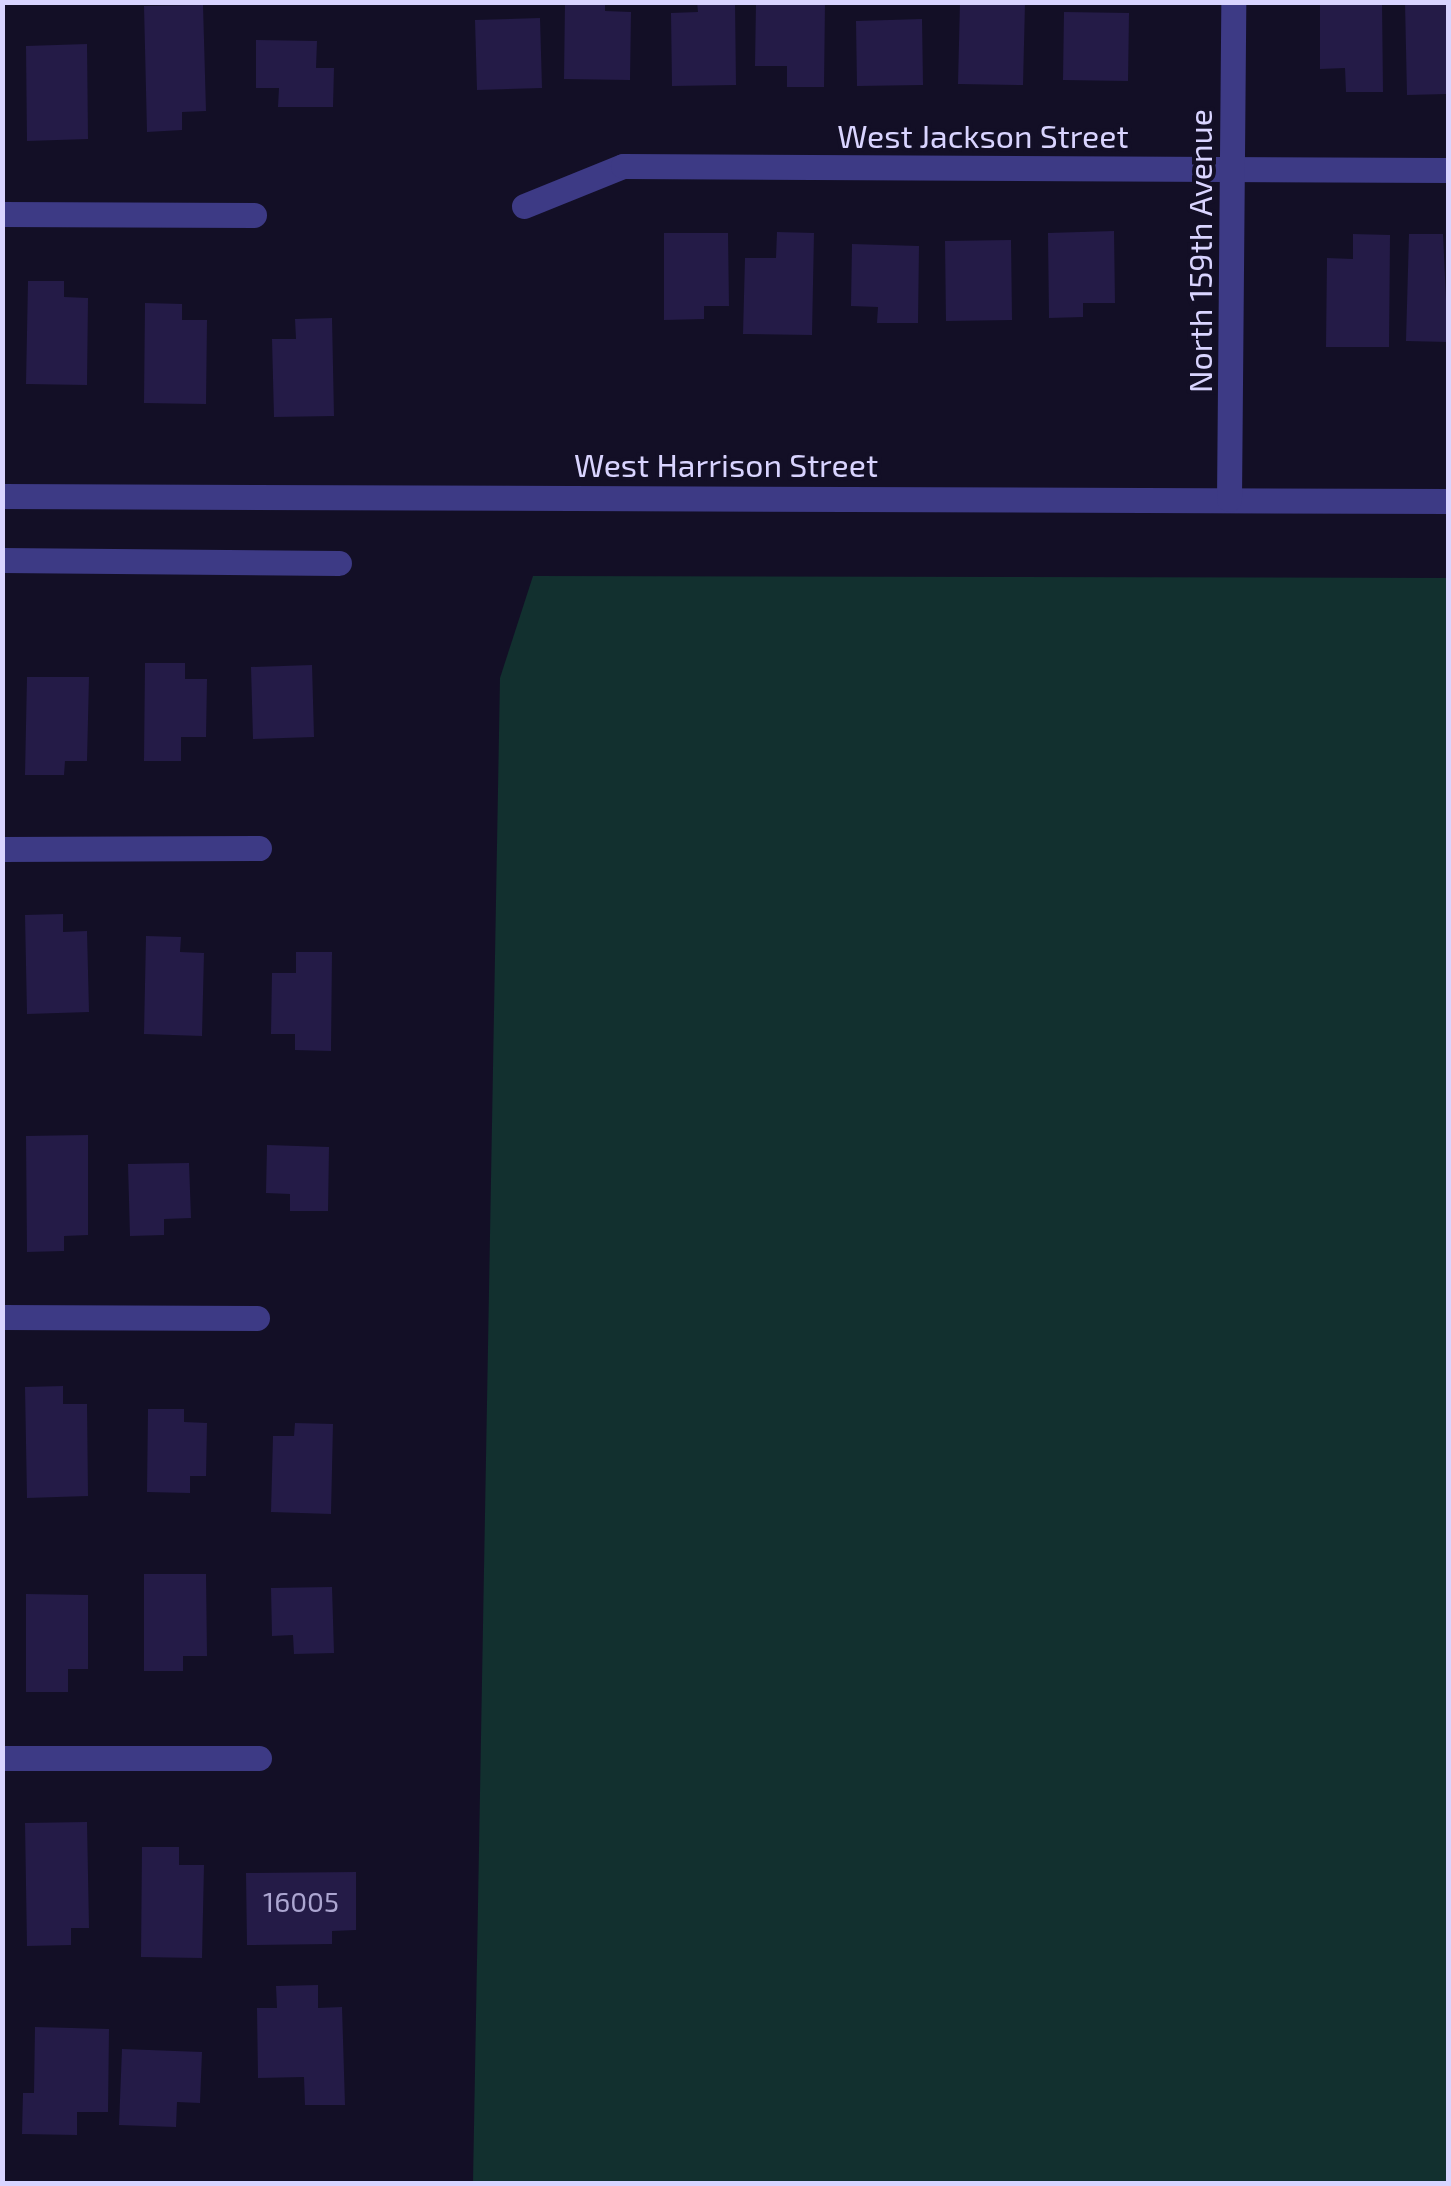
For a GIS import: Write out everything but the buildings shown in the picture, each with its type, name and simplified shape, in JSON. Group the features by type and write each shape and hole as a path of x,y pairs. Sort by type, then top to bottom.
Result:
{"street":[{"name":"North 159th Avenue","path":"1229,499 1233,2"},
{"name":"West Jackson Street","path":"524,206 623,166 1448,170"},
{"path":"2,214 254,215"},
{"name":"West Harrison Street","path":"2,496 1448,501"},
{"path":"2,560 339,563"},
{"path":"2,849 259,848"},
{"path":"2,1317 257,1318"},
{"path":"2,1758 260,1758"}],"green space":[{"path":"533,576 1448,578 1448,2183 473,2183 500,678"}]}
